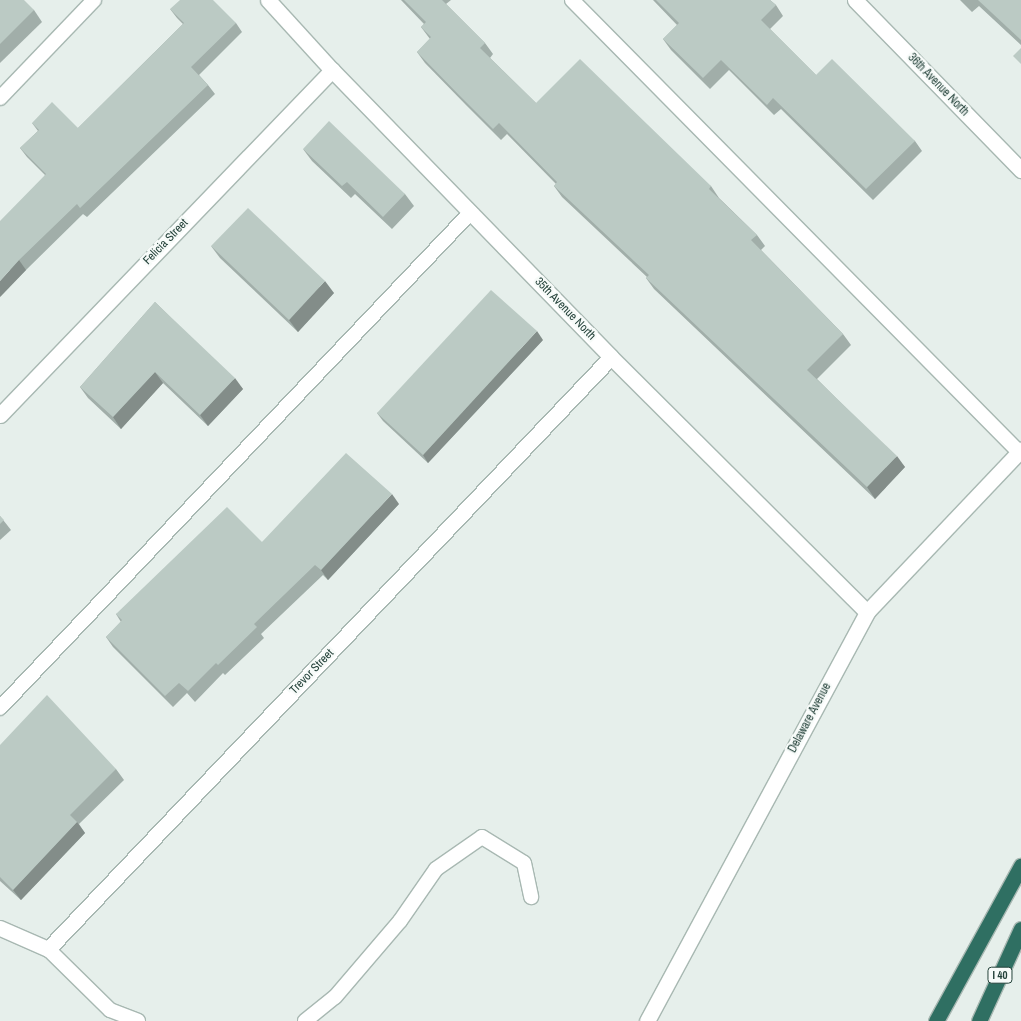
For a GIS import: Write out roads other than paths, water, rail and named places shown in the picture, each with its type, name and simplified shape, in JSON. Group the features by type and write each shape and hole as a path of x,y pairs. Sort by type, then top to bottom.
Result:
{"highway":[{"path":"936,1021 1021,866"},
{"name":"I 40","path":"979,1021 1021,929"}],"street":[{"name":"35th Avenue North","path":"268,0 332,70 611,357 867,612"},
{"name":"36th Avenue North","path":"855,0 1021,170"},
{"name":"Felicia Street","path":"0,415 332,70"},
{"name":"Trevor Street","path":"48,949 611,357"},
{"name":"Delaware Avenue","path":"647,1021 867,612 1020,451"},
{"path":"0,928 48,949"}],"lane":[{"path":"0,98 94,0"},
{"path":"572,0 1020,451"},
{"path":"0,708 472,212"},
{"path":"304,1021 335,997 400,921 436,870 482,837 524,863 531,897"},
{"path":"48,949 110,1010 138,1021"}]}
